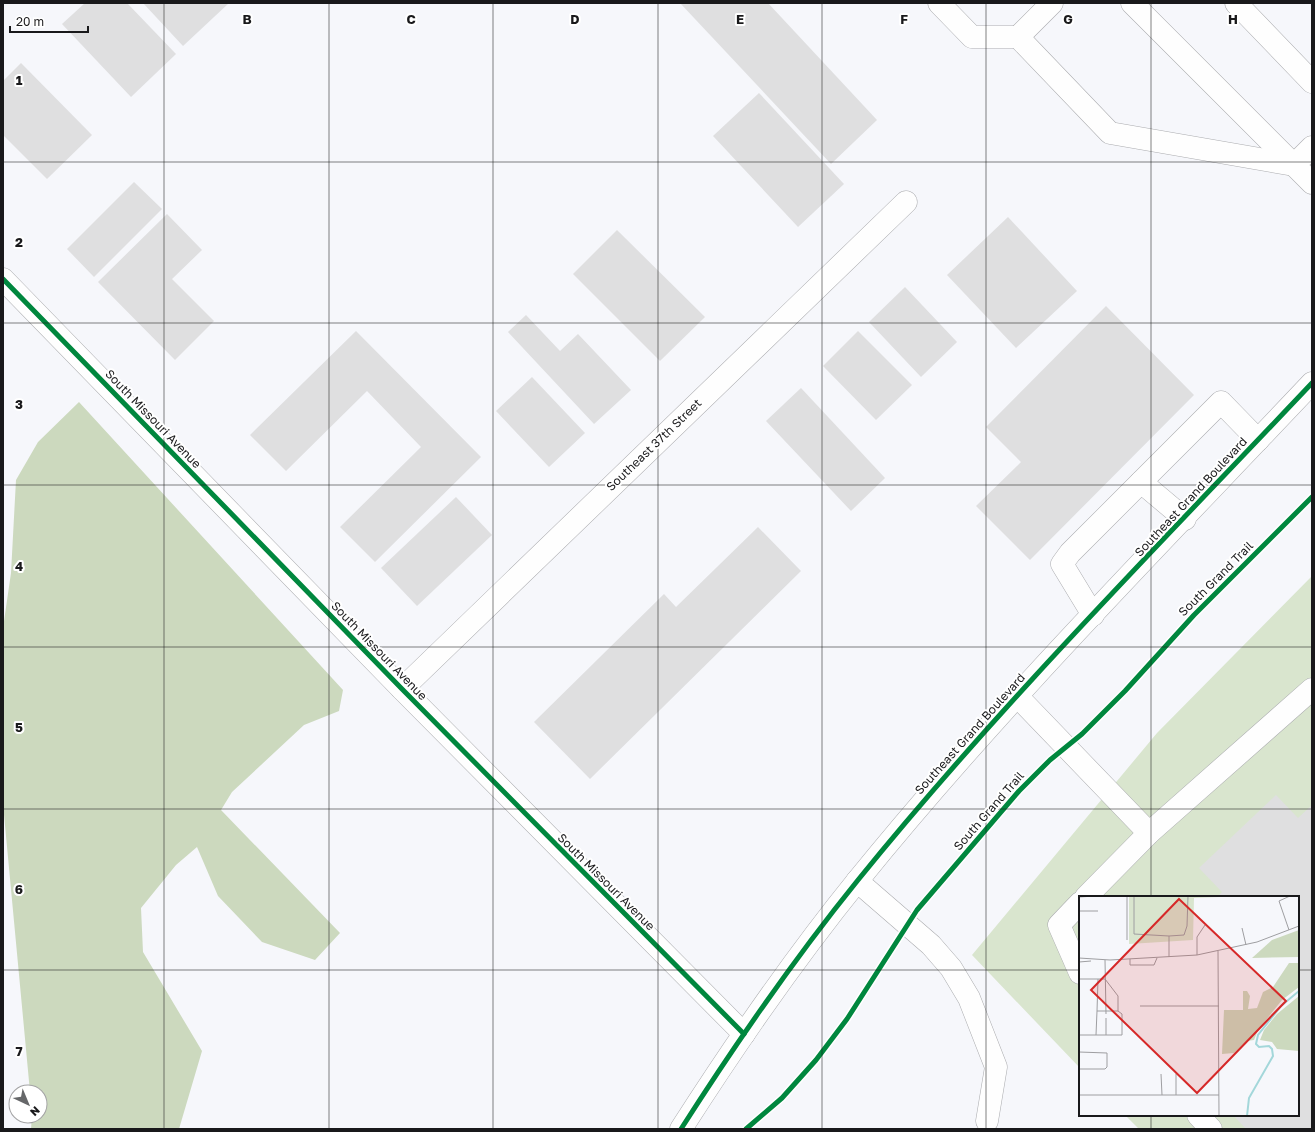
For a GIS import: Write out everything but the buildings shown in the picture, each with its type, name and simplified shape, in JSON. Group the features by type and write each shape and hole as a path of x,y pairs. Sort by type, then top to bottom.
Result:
{"street":[{"path":"939,3 972,37 1018,38 1110,134 1294,165"},
{"path":"1018,38 1052,3"},
{"path":"1132,3 1312,183"},
{"path":"1236,3 1312,82"},
{"path":"1294,165 1312,147"},
{"name":"Southeast 37th Street","path":"402,689 906,202"},
{"name":"South Missouri Avenue","path":"3,279 402,689 744,1034"},
{"name":"Southeast Grand Boulevard","path":"681,1129 744,1034 792,966 857,881 941,781 1016,696 1312,383"},
{"path":"1093,615 1062,564 1070,553 1221,402 1258,440"},
{"path":"1141,482 1185,519"},
{"path":"1087,896 1149,833 1312,689"},
{"path":"1016,696 1149,833"},
{"path":"857,881 931,945 951,968 969,998 996,1067 988,1120"},
{"path":"1079,904 1058,925 1079,971"},
{"path":"1199,1116 1211,1129"}],"green space":[{"path":"79,402 343,690 339,711 304,725 232,792 221,810 340,933 315,960 262,942 218,896 197,847 176,865 141,908 143,952 202,1051 179,1129 31,1129 31,1124 48,1124 48,1084 29,1084 3,804 3,628 11,573 16,480 38,442"},
{"path":"1312,576 1312,1129 1139,1129 1126,1116 1299,1116 1299,896 1079,896 1079,1067 972,955 1157,733"}],"cycle path":[{"path":"3,279 402,689 744,1034"},
{"path":"681,1129 744,1033 788,971 834,910 912,815 1080,627 1312,383"},
{"name":"South Grand Trail","path":"746,1129 782,1098 816,1060 847,1019 917,910 1019,791 1050,760 1082,734 1125,691 1194,615 1312,497"}]}
